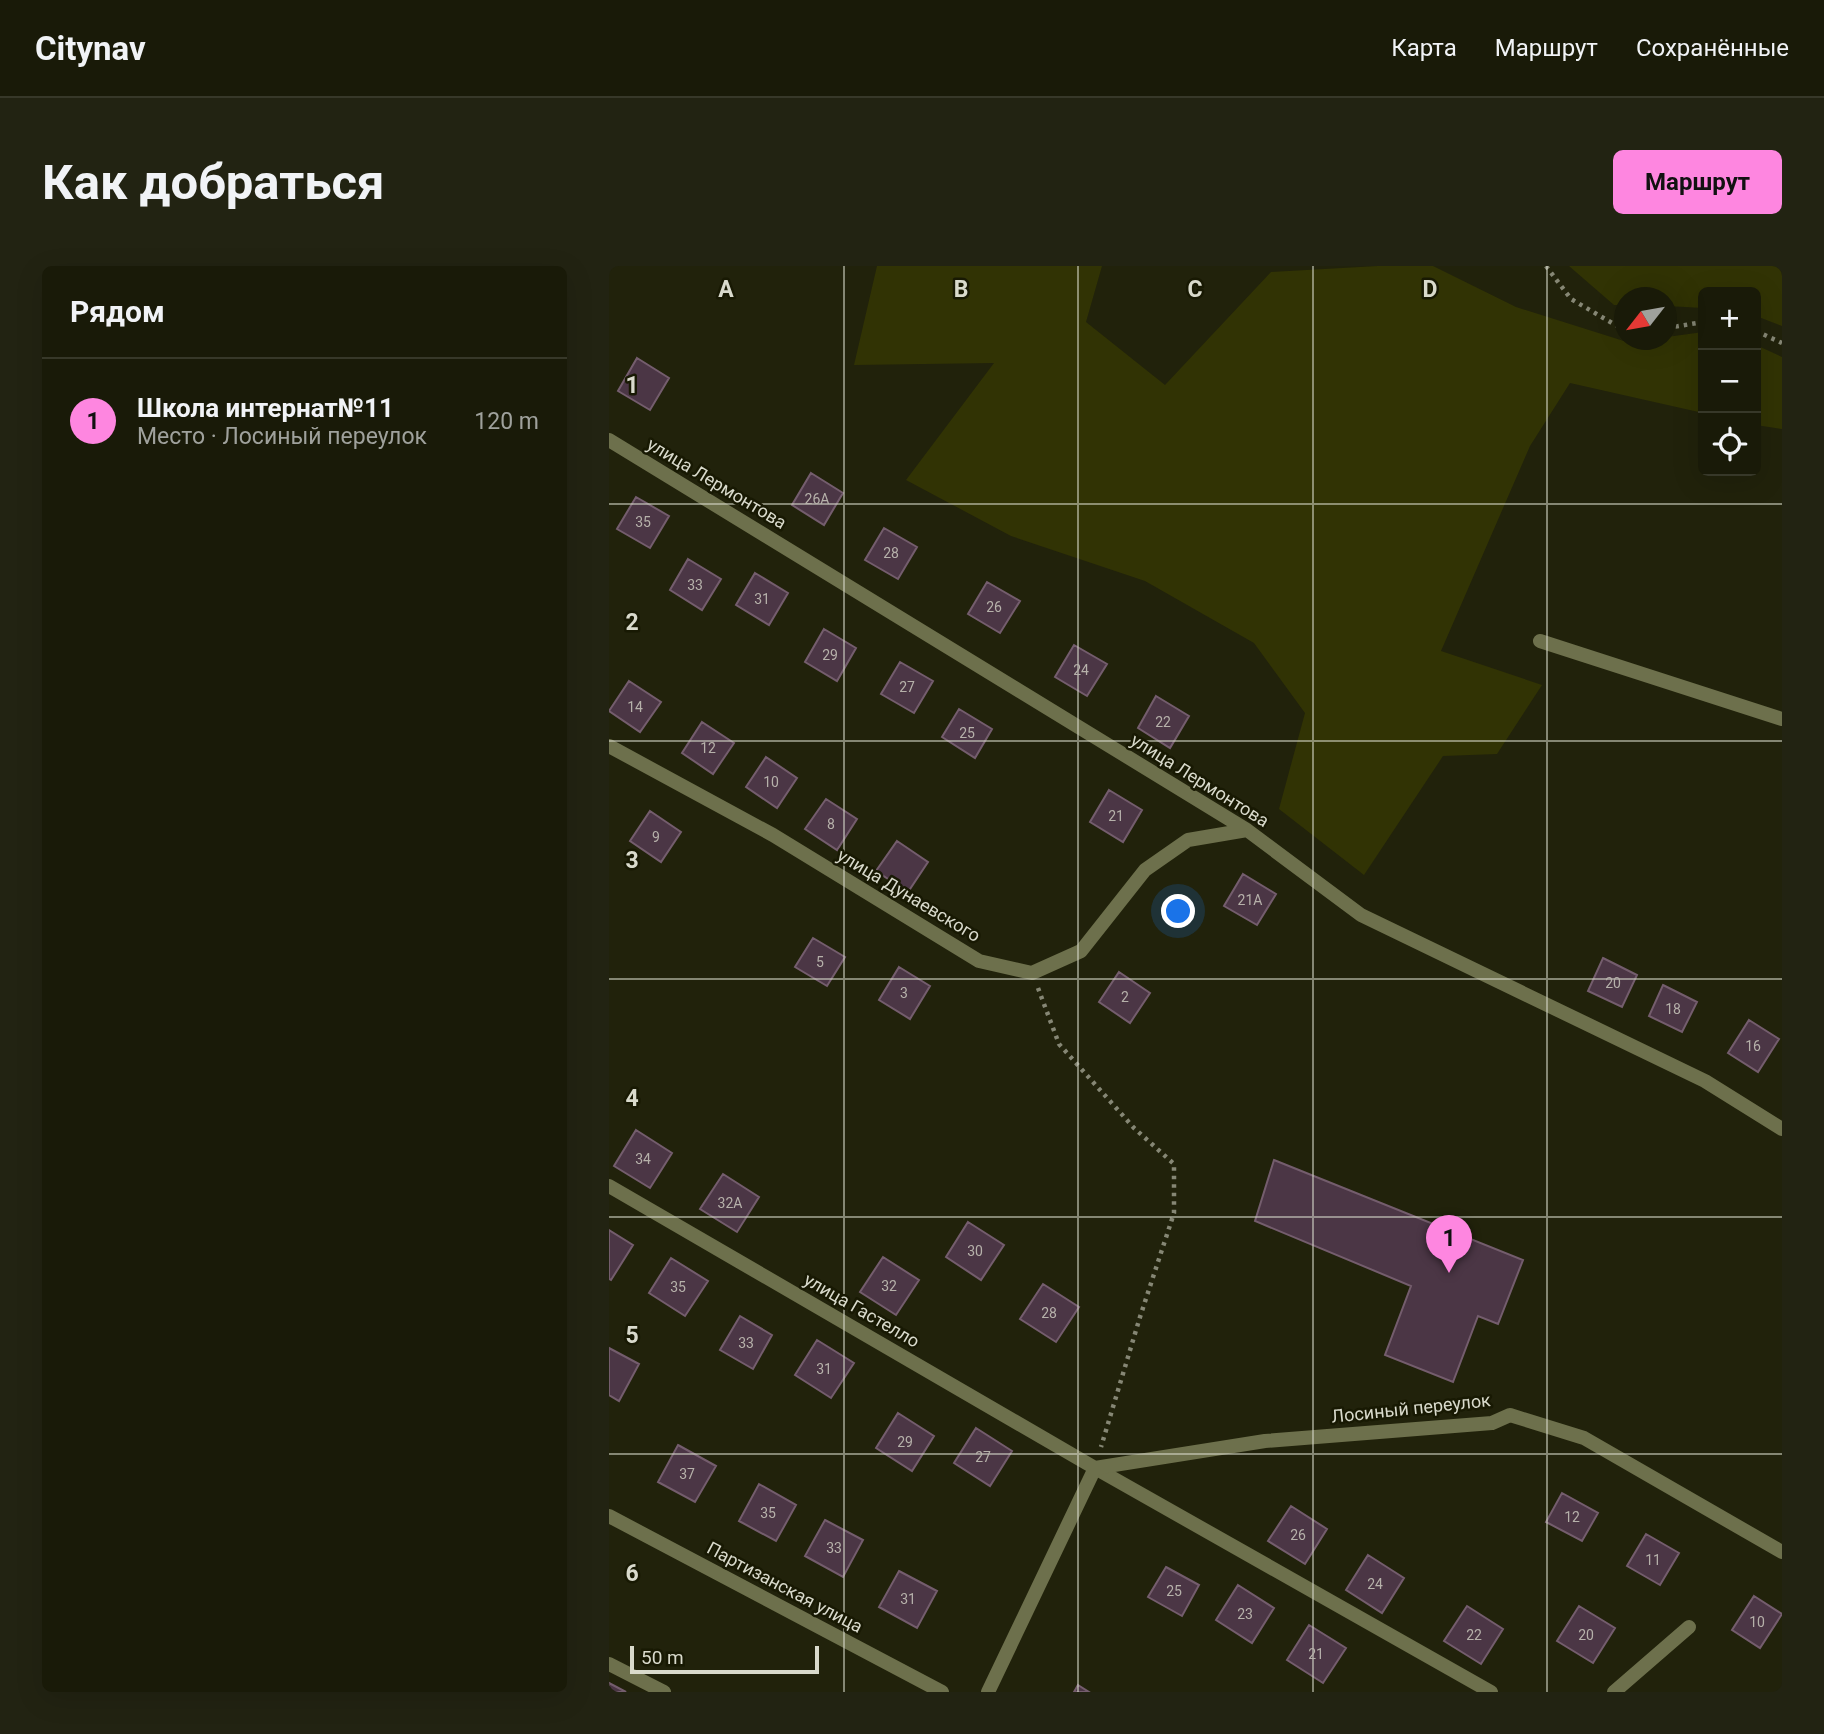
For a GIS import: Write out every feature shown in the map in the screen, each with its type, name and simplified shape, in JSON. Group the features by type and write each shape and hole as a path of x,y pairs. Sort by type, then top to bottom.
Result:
{"street":[{"name":"улица Лермонтова","path":"609,440 1247,830 1361,915 1705,1081 1782,1129"},
{"path":"1540,641 1782,719"},
{"name":"улица Дунаевского","path":"609,746 773,835 979,961 1033,973"},
{"path":"1033,973 1081,951 1145,870 1188,839 1247,830"},
{"name":"улица Гастелло","path":"609,1186 1095,1468 1491,1692"},
{"name":"Лосиный переулок","path":"1095,1468 1265,1441 1492,1423 1510,1415 1584,1438 1782,1552"},
{"path":"988,1692 1095,1468"},
{"name":"Партизанская улица","path":"609,1516 942,1692"},
{"path":"1614,1692 1689,1627"},
{"path":"609,1664 664,1692"}],"path":[{"path":"1546,266 1571,299 1614,324"},
{"path":"1677,326 1698,323"},
{"path":"1761,333 1782,343"},
{"path":"1033,973 1059,1044 1134,1128 1174,1164 1174,1213 1095,1468"}],"shaded area":[{"path":"877,266 1102,266 1086,322 1165,385 1271,272 1433,266 1516,307 1614,338 1614,350 1677,350 1677,336 1698,333 1698,412 1570,383 1530,446 1441,651 1542,685 1497,754 1443,756 1364,875 1279,809 1305,713 1254,643 1145,581 1011,536 906,480 994,363 854,365"},
{"path":"1569,266 1782,266 1782,326 1761,318 1761,287 1698,287 1698,308 1677,307 1677,287 1614,287 1614,305"},
{"path":"1761,347 1782,357 1782,429 1761,426"}],"building":[{"path":"637,358 669,378 650,410 618,391"},
{"path":"811,473 843,493 824,525 792,505"},
{"path":"636,497 669,516 650,548 617,529"},
{"path":"884,528 917,547 898,579 865,560"},
{"path":"688,559 721,579 702,610 670,590"},
{"path":"755,573 788,593 769,625 736,605"},
{"path":"987,582 1020,601 1000,633 968,614"},
{"path":"824,629 856,648 837,681 805,662"},
{"path":"1074,645 1107,664 1087,696 1055,677"},
{"path":"900,662 933,681 914,713 881,694"},
{"path":"629,681 661,702 640,732 609,711"},
{"path":"1156,696 1189,716 1170,748 1138,728"},
{"path":"959,709 992,729 975,758 942,737"},
{"path":"702,722 734,743 713,774 682,753"},
{"path":"766,757 797,778 777,808 746,787"},
{"path":"1109,790 1142,810 1123,842 1090,822"},
{"path":"826,799 857,819 837,850 805,829"},
{"path":"650,811 681,832 661,862 630,841"},
{"path":"897,841 928,862 908,892 876,871"},
{"path":"1243,874 1276,894 1257,925 1224,906"},
{"path":"813,938 845,957 827,986 795,967"},
{"path":"1603,958 1637,975 1622,1007 1588,991"},
{"path":"899,967 930,986 910,1019 879,1000"},
{"path":"1119,972 1150,993 1130,1023 1099,1002"},
{"path":"1663,985 1697,1002 1682,1032 1649,1016"},
{"path":"1749,1020 1779,1039 1758,1072 1728,1053"},
{"path":"636,1130 672,1153 650,1188 614,1166"},
{"path":"1274,1160 1523,1260 1498,1324 1478,1316 1453,1382 1385,1355 1411,1286 1255,1221"},
{"path":"723,1174 759,1197 737,1232 700,1209"},
{"path":"968,1222 1004,1245 981,1280 946,1257"},
{"path":"609,1230 633,1245 611,1280 609,1279"},
{"path":"883,1257 919,1280 896,1315 860,1292"},
{"path":"671,1258 708,1281 685,1316 649,1293"},
{"path":"1043,1284 1079,1307 1056,1342 1020,1319"},
{"path":"740,1316 772,1335 753,1369 720,1350"},
{"path":"817,1340 854,1363 831,1398 795,1375"},
{"path":"609,1348 639,1364 619,1401 609,1395"},
{"path":"898,1413 934,1436 912,1471 876,1448"},
{"path":"976,1428 1012,1451 990,1486 954,1463"},
{"path":"678,1445 716,1466 695,1502 658,1482"},
{"path":"759,1484 796,1505 776,1541 739,1521"},
{"path":"1562,1493 1598,1513 1582,1541 1546,1522"},
{"path":"1291,1506 1327,1529 1305,1564 1268,1541"},
{"path":"825,1520 863,1540 843,1577 805,1556"},
{"path":"1646,1534 1679,1553 1660,1585 1627,1566"},
{"path":"1368,1555 1404,1578 1382,1613 1346,1590"},
{"path":"1166,1567 1199,1585 1182,1616 1148,1597"},
{"path":"899,1571 937,1591 917,1628 879,1607"},
{"path":"1238,1585 1274,1608 1252,1643 1216,1620"},
{"path":"1754,1596 1782,1614 1760,1648 1732,1630"},
{"path":"1467,1606 1503,1629 1481,1664 1444,1641"},
{"path":"1579,1606 1615,1628 1593,1663 1557,1641"},
{"path":"1309,1625 1346,1648 1323,1683 1287,1660"},
{"path":"609,1683 626,1692 609,1692"},
{"path":"1078,1685 1089,1692 1074,1692"}],"place":[{"name":"Школа интернат№11","path":"1449,1273"}]}
